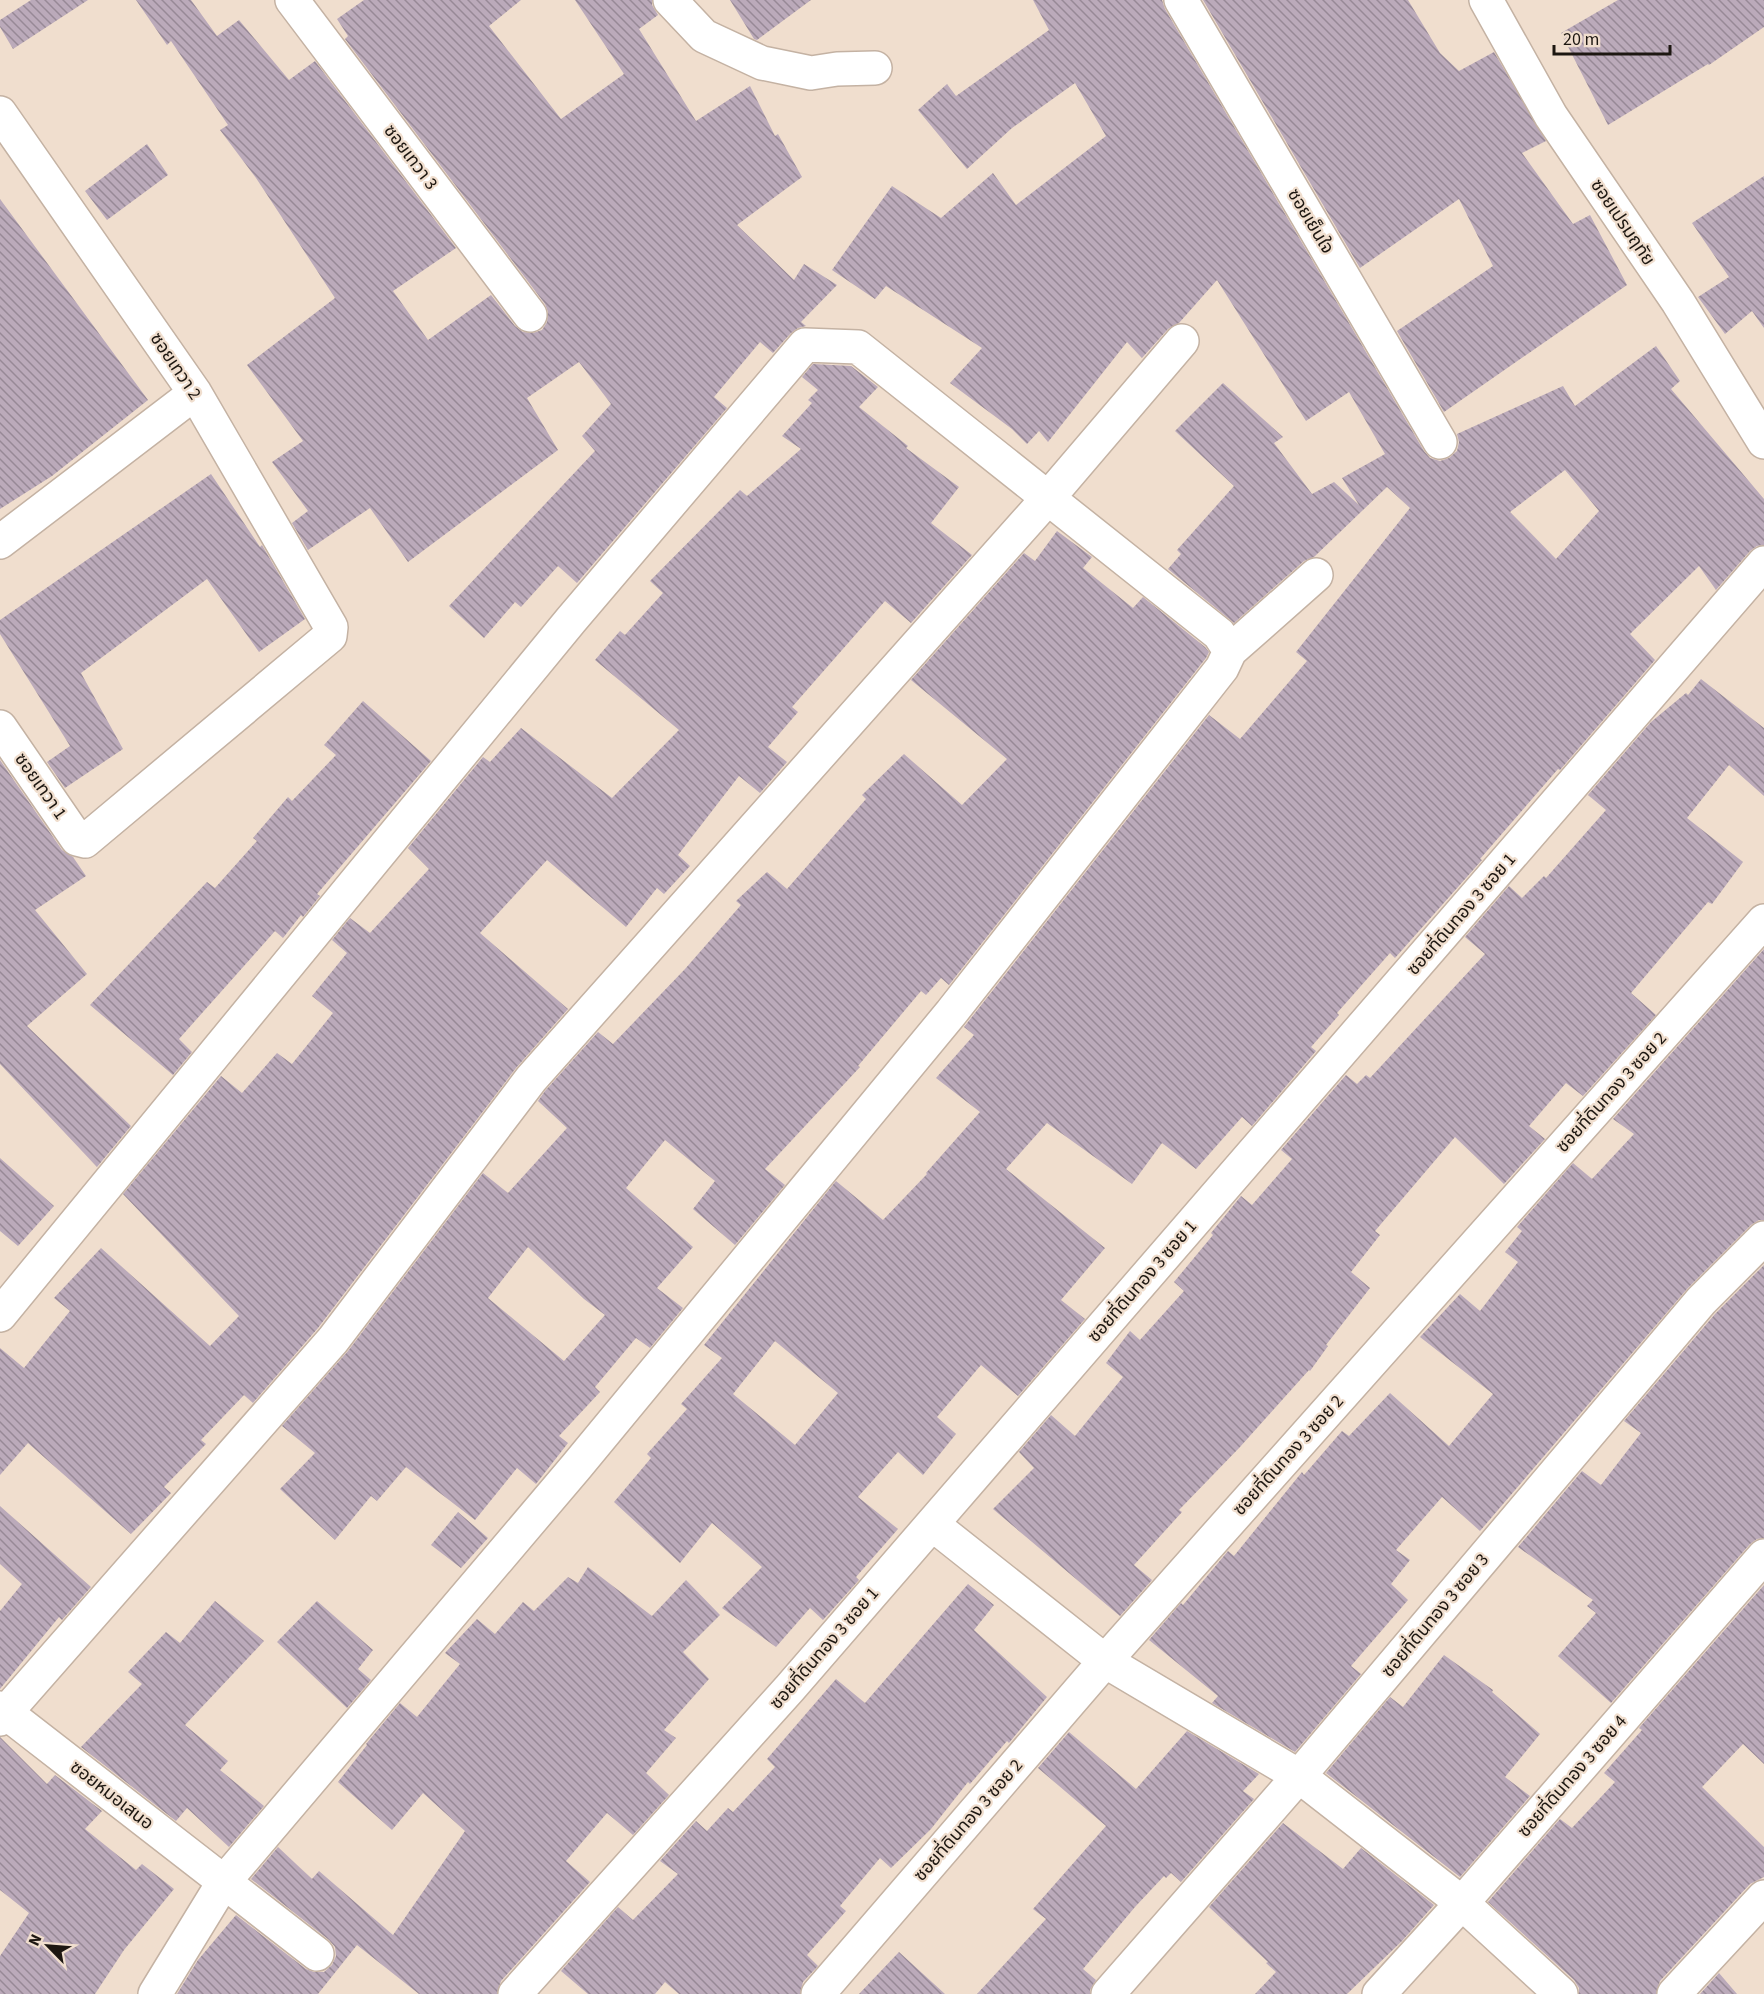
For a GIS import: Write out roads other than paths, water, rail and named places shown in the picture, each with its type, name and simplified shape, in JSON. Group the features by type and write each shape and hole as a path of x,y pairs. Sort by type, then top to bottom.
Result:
{"street":[{"name":"ซอยเทวา 3","path":"292,0 530,315"},
{"path":"670,0 704,36 762,63 811,73 837,69 875,68"},
{"name":"ซอยเย็นใจ","path":"1181,0 1440,442"},
{"name":"ซอยเปรมฤทัย","path":"1486,0 1551,117 1678,302 1764,442"},
{"name":"ซอยเทวา 2","path":"0,113 195,393 331,627 330,636 85,841"},
{"path":"2,1713 333,1340 531,1079 1048,498 1182,340"},
{"path":"0,1315 491,716 805,345 858,346 1219,634 1230,651"},
{"path":"0,542 195,393"},
{"name":"ซอยที่ดินทอง 3 ซอย 1","path":"515,1994 790,1688 1764,563"},
{"path":"155,1994 223,1883 576,1467 951,1013 1222,668 1230,651 1316,574"},
{"name":"ซอยเทวา 1","path":"0,727 77,839 85,841"},
{"name":"ซอยที่ดินทอง 3 ซอย 2","path":"818,1994 1105,1661 1764,921"},
{"name":"ซอยที่ดินทอง 3 ซอย 3","path":"1108,1994 1299,1776 1701,1301 1764,1238"},
{"path":"932,1524 1105,1661 1299,1776 1462,1903 1562,1994"},
{"name":"ซอยที่ดินทอง 3 ซอย 4","path":"1379,1994 1462,1903 1764,1556"},
{"name":"ซอยหมอเสนอ","path":"2,1713 317,1954"},
{"path":"1674,1994 1764,1897"}]}
